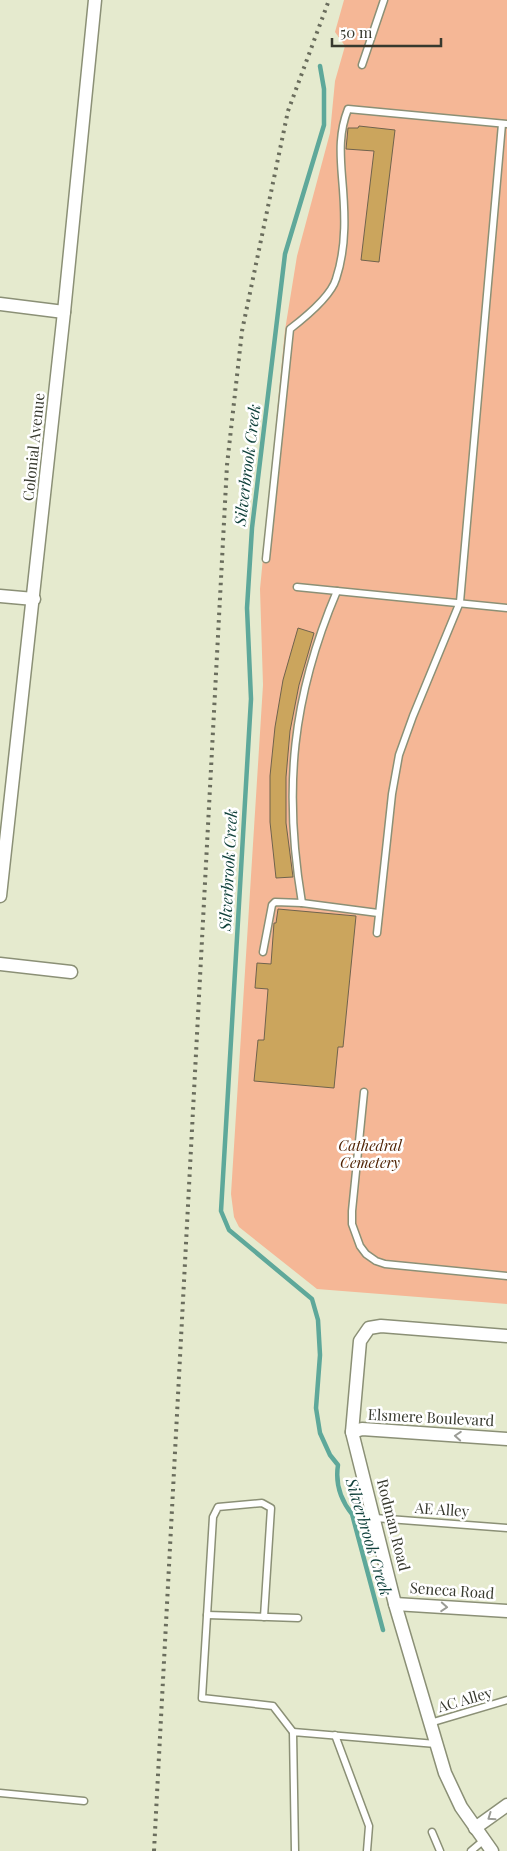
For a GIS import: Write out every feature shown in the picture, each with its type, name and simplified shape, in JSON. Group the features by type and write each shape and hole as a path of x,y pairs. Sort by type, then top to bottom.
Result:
{"street":[{"name":"Colonial Avenue","path":"0,896 34,599 95,0"},
{"path":"0,304 64,312"},
{"path":"0,596 34,599"},
{"path":"0,964 71,972"},
{"name":"Rodman Road","path":"492,1851 461,1807 445,1774 396,1604 352,1432 360,1341 370,1328 382,1326 507,1336"},
{"name":"Elsmere Boulevard","path":"352,1432 362,1429 507,1439"},
{"name":"Seneca Road","path":"396,1604 507,1611"},
{"path":"475,1828 507,1806"}],"lane":[{"path":"362,65 384,0"},
{"path":"266,559 290,329 309,314 336,281 346,226 340,146 343,123 348,109 505,124 460,602 399,755 392,794 377,933"},
{"path":"297,587 507,608"},
{"path":"302,902 292,811 295,742 308,672 320,631 336,591"},
{"path":"264,952 272,905 280,901 302,902 378,913"},
{"path":"364,1092 352,1211 354,1232 363,1250 376,1261 385,1264 507,1276"},
{"path":"264,1617 271,1508 262,1503 218,1506 212,1517 202,1698 273,1706 293,1732 295,1851"},
{"name":"AE Alley","path":"375,1518 507,1528"},
{"path":"208,1615 298,1618"},
{"name":"AC Alley","path":"430,1723 507,1700"},
{"path":"293,1732 436,1744"},
{"path":"335,1735 369,1826 367,1851"},
{"path":"0,1793 84,1802"},
{"path":"432,1832 440,1851"},
{"path":"471,1851 484,1840"}],"green space":[{"name":"Cathedral Cemetery","path":"344,0 507,0 507,1304 317,1289 239,1227 234,1217 231,1194 263,685 260,589 285,330 297,256 330,133 335,81 345,46 335,32"}],"building":[{"path":"359,126 395,130 379,262 361,260 374,151 346,149 348,128 358,128"},
{"path":"298,628 314,633 299,685 290,731 286,777 286,823 293,877 276,878 270,822 270,776 275,727 283,680"},
{"path":"278,909 356,916 343,1047 338,1047 334,1088 254,1081 258,1040 264,1040 268,989 255,988 257,963 271,964 274,923 276,923"}],"waterway":[{"name":"Silverbrook Creek","path":"320,66 324,89 324,125 285,254 252,528 247,608 251,699 221,1211 229,1230 312,1299 318,1320 320,1355 316,1408 320,1433 330,1455 338,1465 337,1479 339,1491 344,1503 352,1514 383,1630"}],"railway":[{"path":"154,1851 227,465 242,331 288,111 329,0"}]}
